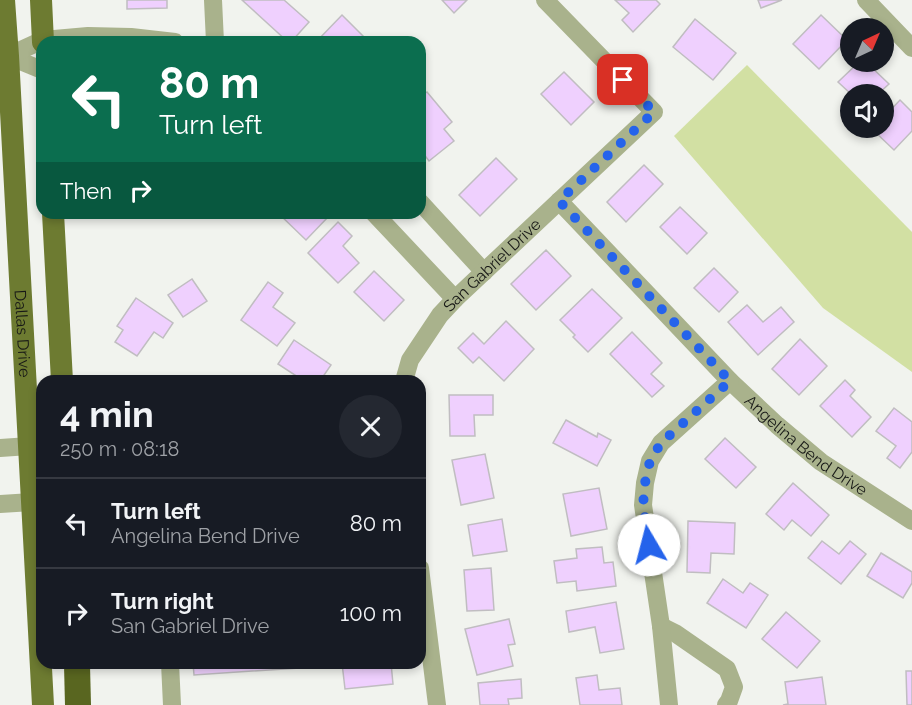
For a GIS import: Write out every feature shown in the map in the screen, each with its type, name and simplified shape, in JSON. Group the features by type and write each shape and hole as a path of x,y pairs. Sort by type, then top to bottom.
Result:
{"highway":[{"path":"77,669 78,705"}],"main road":[{"name":"Dallas Drive","path":"4,0 4,56 29,453 36,496"},
{"path":"41,0 43,36"},
{"path":"53,219 62,375"},
{"path":"42,669 43,705"},
{"path":"78,669 91,705"}],"street":[{"path":"213,0 215,36"},
{"name":"San Gabriel Drive","path":"406,375 410,360 440,315 455,299 654,112 545,0"},
{"path":"866,0 912,48"},
{"path":"4,56 36,44"},
{"path":"4,56 36,67"},
{"name":"Angelina Bend Drive","path":"559,201 730,381 777,425 821,462 912,521"},
{"path":"426,209 484,272"},
{"path":"380,219 455,299"},
{"path":"669,705 661,626 643,505 645,483 650,461 661,443 730,381"},
{"path":"0,448 29,453"},
{"path":"0,504 36,502"},
{"path":"426,616 437,705"},
{"path":"661,626 727,669 734,687 726,705"},
{"path":"170,669 172,705"}],"green space":[{"path":"747,65 912,232 912,372 823,308 674,136"}],"building":[{"path":"127,0 167,0 167,8 127,9"},
{"path":"242,0 284,0 309,22 296,36 281,36"},
{"path":"442,0 467,0 454,13"},
{"path":"615,0 656,0 660,4 633,32 622,20 629,13"},
{"path":"758,0 782,0 761,8"},
{"path":"342,15 363,36 322,36"},
{"path":"821,15 840,33 840,47 819,69 793,44"},
{"path":"695,19 736,53 713,80 673,47"},
{"path":"564,72 594,102 571,125 541,94"},
{"path":"848,72 876,72 889,84 840,84 838,82"},
{"path":"426,93 452,122 444,129 454,141 429,161 426,157"},
{"path":"900,100 912,112 912,131 894,150 881,138 894,138 894,106"},
{"path":"496,158 517,179 480,216 459,195"},
{"path":"644,165 663,184 626,222 607,202"},
{"path":"680,207 707,233 687,254 660,227"},
{"path":"284,219 326,219 306,240"},
{"path":"338,222 352,236 343,246 359,263 338,283 308,253"},
{"path":"546,250 571,276 536,310 511,284"},
{"path":"714,268 738,292 719,312 694,288"},
{"path":"374,271 404,300 384,321 354,292"},
{"path":"192,279 207,301 183,317 168,295"},
{"path":"268,282 283,293 273,307 295,323 277,346 241,320"},
{"path":"592,289 622,318 588,352 560,320"},
{"path":"136,298 173,323 163,338 154,332 137,356 115,342 123,330 117,326"},
{"path":"747,305 763,322 781,307 794,322 758,355 728,322"},
{"path":"506,321 534,349 504,381 479,357 473,363 458,348 473,333 484,344"},
{"path":"632,332 662,363 651,374 664,386 652,397 610,354"},
{"path":"800,339 827,366 799,395 772,369"},
{"path":"294,340 331,365 324,375 295,375 278,364"},
{"path":"845,380 855,390 850,396 871,417 852,437 820,406"},
{"path":"449,395 493,395 493,415 474,415 475,436 450,436"},
{"path":"894,408 912,422 912,452 900,468 887,458 896,446 876,431"},
{"path":"566,420 597,437 598,433 611,440 597,466 553,443"},
{"path":"725,438 756,467 736,488 705,459"},
{"path":"485,454 494,498 461,505 452,460"},
{"path":"793,483 829,515 811,536 792,520 784,530 766,514"},
{"path":"599,488 607,529 571,536 563,494"},
{"path":"502,519 507,551 473,556 468,525"},
{"path":"688,521 735,523 734,554 711,553 710,573 687,572"},
{"path":"822,541 839,554 850,541 866,554 841,584 808,558"},
{"path":"602,547 604,563 613,562 616,586 577,591 576,581 557,583 554,561 577,558 576,549"},
{"path":"881,553 912,572 912,583 903,598 867,576"},
{"path":"491,568 494,610 467,611 464,570"},
{"path":"723,579 743,593 750,583 768,595 746,628 707,603"},
{"path":"616,602 624,649 600,653 595,627 569,632 566,611"},
{"path":"786,612 820,641 797,668 762,639"},
{"path":"509,619 515,644 508,645 513,666 477,675 465,629"},
{"path":"194,669 284,669 194,675"},
{"path":"343,669 392,669 393,684 345,689"},
{"path":"906,671 912,671 912,705 907,705"},
{"path":"597,675 599,690 620,688 622,705 580,705 576,678"},
{"path":"822,677 826,705 783,705 788,704 785,682"},
{"path":"521,679 522,698 508,699 509,705 480,705 478,683"}],"route":[{"path":"623,80 654,112 559,201 730,381 661,443 650,461 643,505 649,545"}]}
